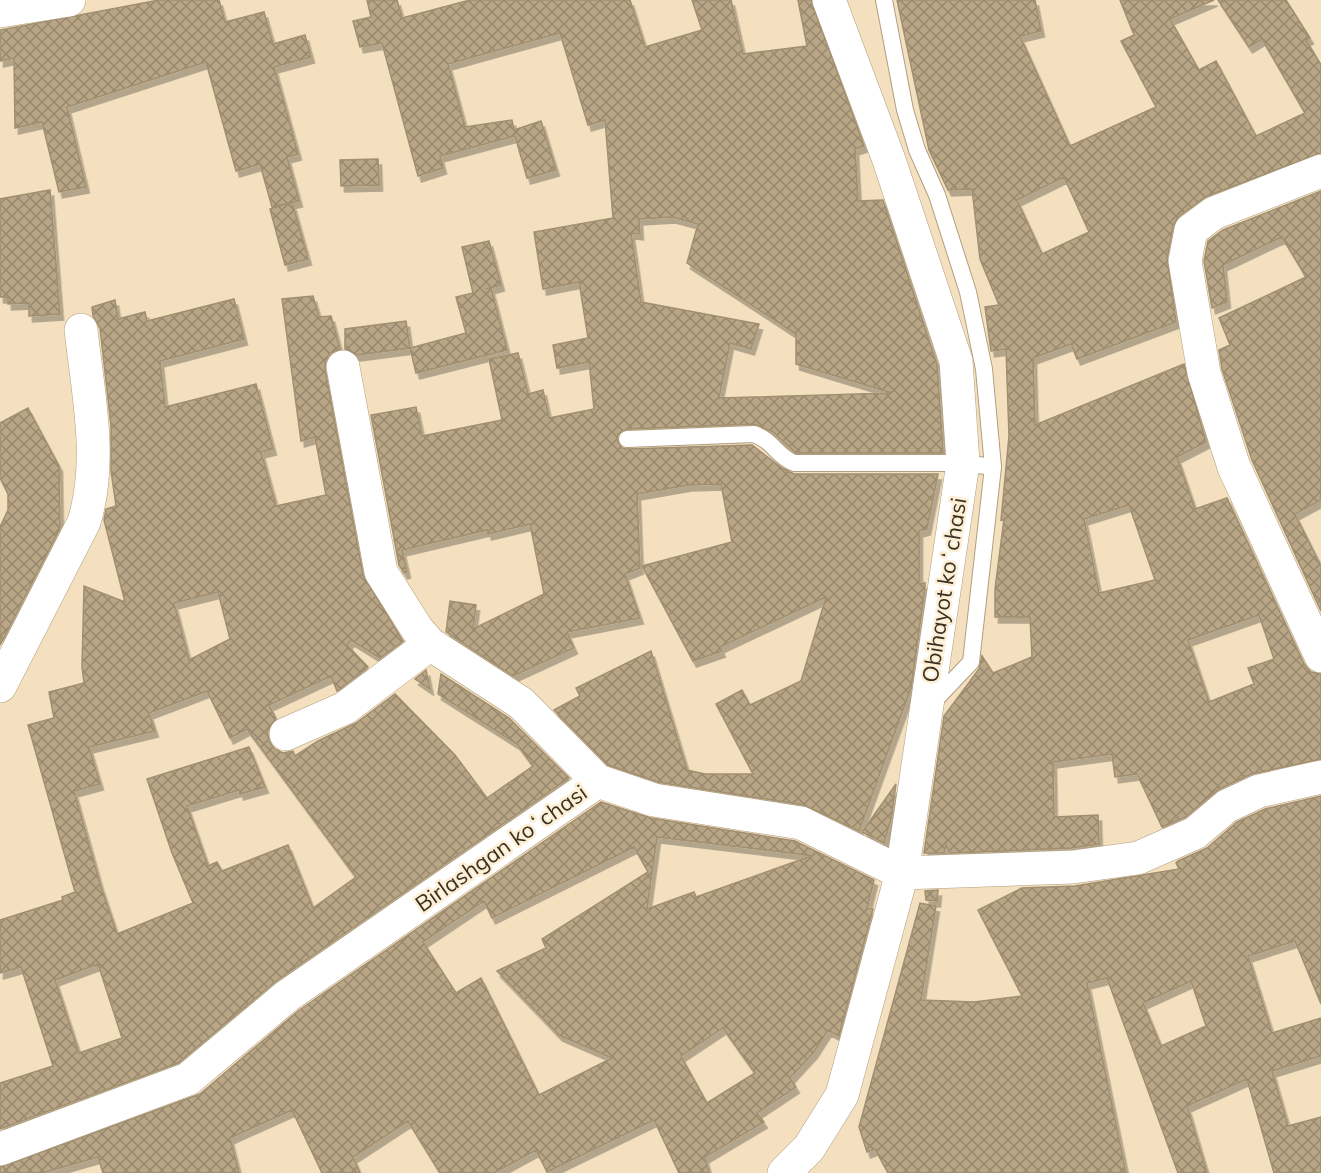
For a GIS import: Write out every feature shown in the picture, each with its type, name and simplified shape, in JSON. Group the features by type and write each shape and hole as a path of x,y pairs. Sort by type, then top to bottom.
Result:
{"street":[{"path":"0,11 69,0"},
{"name":"Obihayot koʻchasi","path":"784,1173 809,1148 842,1095 902,873 926,710 978,465 956,361 903,155 829,0"},
{"path":"1321,171 1214,213 1191,230 1185,261 1204,373 1234,467 1321,656"},
{"path":"0,686 84,522 92,495 95,465 81,330"},
{"path":"343,367 381,572 417,629 430,644 521,703 598,781"},
{"path":"285,734 345,708 430,644"},
{"name":"Birlashgan koʻchasi","path":"0,1149 188,1078 287,996 598,781 654,800 801,823 902,873 1074,867 1138,858 1195,832 1227,806 1259,791 1321,777"}],"lane":[{"path":"884,0 905,110 903,155"},
{"path":"627,440 754,434 770,441 783,458 794,464 978,465"}],"building":[{"path":"159,0 219,0 225,22 264,12 273,44 305,35 311,57 274,67 298,154 287,157 299,201 272,207 260,164 236,171 206,62 67,107 86,187 59,192 42,122 15,128 14,58 0,61 0,30"},
{"path":"367,0 397,0 402,18 470,0 630,0 645,47 702,30 692,0 731,0 743,54 807,46 798,0 811,0 864,146 855,149 858,201 883,200 937,365 943,453 796,453 773,432 754,424 627,429 618,434 617,440 622,448 627,449 752,445 782,468 794,474 938,474 927,529 919,531 919,584 925,583 925,588 911,688 859,831 804,805 658,782 608,765 554,710 580,696 576,688 651,651 687,770 705,774 753,774 716,704 742,690 750,705 801,681 826,597 720,647 722,651 693,661 642,566 732,542 721,484 688,485 637,494 640,568 625,574 640,618 567,632 574,648 513,676 446,632 450,601 476,605 473,629 544,594 530,524 488,534 487,530 402,550 407,572 404,573 399,565 371,415 416,407 422,436 502,420 489,359 518,353 528,394 543,390 549,418 594,409 589,362 557,368 553,345 588,338 579,282 543,289 534,232 613,218 605,120 588,125 560,33 448,64 465,127 512,120 514,130 541,121 556,170 527,178 515,136 440,156 443,168 418,176 382,43 360,47 353,21 371,17","holes":["672,217 698,224 687,263 796,334 796,364 892,393 719,398 730,343 751,349 759,324 641,302 631,233 640,234 639,219"]},
{"path":"897,0 1035,0 1041,31 1020,36 1070,146 1156,107 1121,41 1134,35 1120,0 1214,0 1170,19 1199,70 1216,61 1256,136 1305,113 1262,39 1249,47 1218,0 1286,0 1310,38 1306,40 1321,65 1321,153 1207,196 1179,216 1173,226 1167,258 1176,322 1077,359 1071,344 1033,358 1035,425 1184,364 1206,442 1177,457 1195,509 1227,498 1304,664 1311,672 1321,674 1321,759 1251,774 1219,789 1185,817 1162,827 1137,774 1115,777 1112,754 1053,762 1054,817 1098,815 1099,844 1071,848 950,853 946,845 944,853 924,853 944,716 979,669 982,656 993,673 1032,657 1030,617 995,617 995,589 1004,519 1001,520 1009,436 1006,349 991,351 985,307 999,305 980,259 972,189 948,190 929,150","holes":["1064,177 1089,232 1042,254 1017,200","1129,505 1155,580 1099,593 1084,519","1259,615 1274,659 1248,668 1254,684 1209,702 1188,640"]},
{"path":"378,159 379,185 341,186 340,160"},
{"path":"50,190 60,314 29,316 29,303 8,304 8,297 0,297 0,199"},
{"path":"1321,191 1321,500 1295,514 1321,566 1321,611 1252,460 1222,369 1219,350 1230,345 1219,318 1306,277 1282,237 1223,265 1227,302 1212,308 1204,261 1208,241 1223,230"},
{"path":"292,202 308,259 285,265 270,209"},
{"path":"489,241 501,285 486,289 491,288 507,350 416,373 410,348 466,333 456,297 473,293 462,247"},
{"path":"313,296 319,317 331,316 340,349 330,353 325,361 325,370 363,575 403,641 380,658 351,640 347,645 368,667 337,691 331,676 269,705 276,719 267,731 269,742 283,753 293,751 295,756 318,741 356,723 395,694 455,755 487,798 533,766 517,744 438,694 441,674 509,718 569,778 276,981 178,1063 0,1129 0,1083 53,1066 21,967 0,973 0,920 63,900 62,897 75,892 28,725 54,718 49,692 84,683 82,667 84,586 125,602 104,520 106,509 116,506 111,471 111,426 100,328 93,316 92,307 115,300 118,319 145,312 147,321 234,299 244,339 160,361 165,407 256,384 273,449 261,452 276,506 326,495 315,437 301,441 282,299","holes":["218,592 230,639 189,660 174,603","207,691 230,738 247,729 356,877 313,908 288,845 222,871 217,862 208,866 187,806 239,790 240,794 265,787 249,747 147,779 172,853 193,903 117,934 100,884 74,791 100,784 89,747 155,731 149,713","98,964 122,1038 79,1053 55,980"]},
{"path":"406,321 410,348 357,355 345,349 345,329"},
{"path":"28,408 59,466 60,528 0,645 0,527 8,510 8,494 0,478 0,423"},
{"path":"426,670 430,689 415,679"},
{"path":"896,784 891,819 884,843 862,832"},
{"path":"1321,796 1321,1004 1295,941 1248,956 1272,1033 1321,1018 1321,1056 1272,1071 1288,1126 1321,1117 1321,1173 1274,1173 1247,1079 1187,1106 1207,1173 1178,1173 1107,978 1087,983 1126,1173 888,1173 875,1149 867,1152 859,1127 920,903 936,906 921,1000 974,1002 1022,996 978,910 1022,888 1075,886 1179,869 1176,863 1178,861 1207,848 1237,822 1265,809","holes":["1191,981 1206,1026 1161,1046 1143,1003"]},
{"path":"601,802 651,818 795,841 874,880 867,908 873,909 839,1036 828,1030 814,1052 790,1078 796,1087 757,1113 764,1122 705,1157 709,1173 679,1173 654,1120 547,1172 536,1150 494,1173 440,1173 408,1121 353,1157 360,1173 322,1173 292,1110 230,1138 239,1173 103,1173 98,1157 42,1173 0,1173 0,1167 200,1094 298,1011","holes":["657,837 799,854 811,856 696,897 694,892 647,909","634,847 648,872 542,939 546,948 497,971 559,1035 612,1058 539,1095 481,978 456,993 423,942 484,901 492,918","723,1028 755,1073 707,1103 681,1056"]},
{"path":"938,890 937,901 926,900 925,891"}]}
